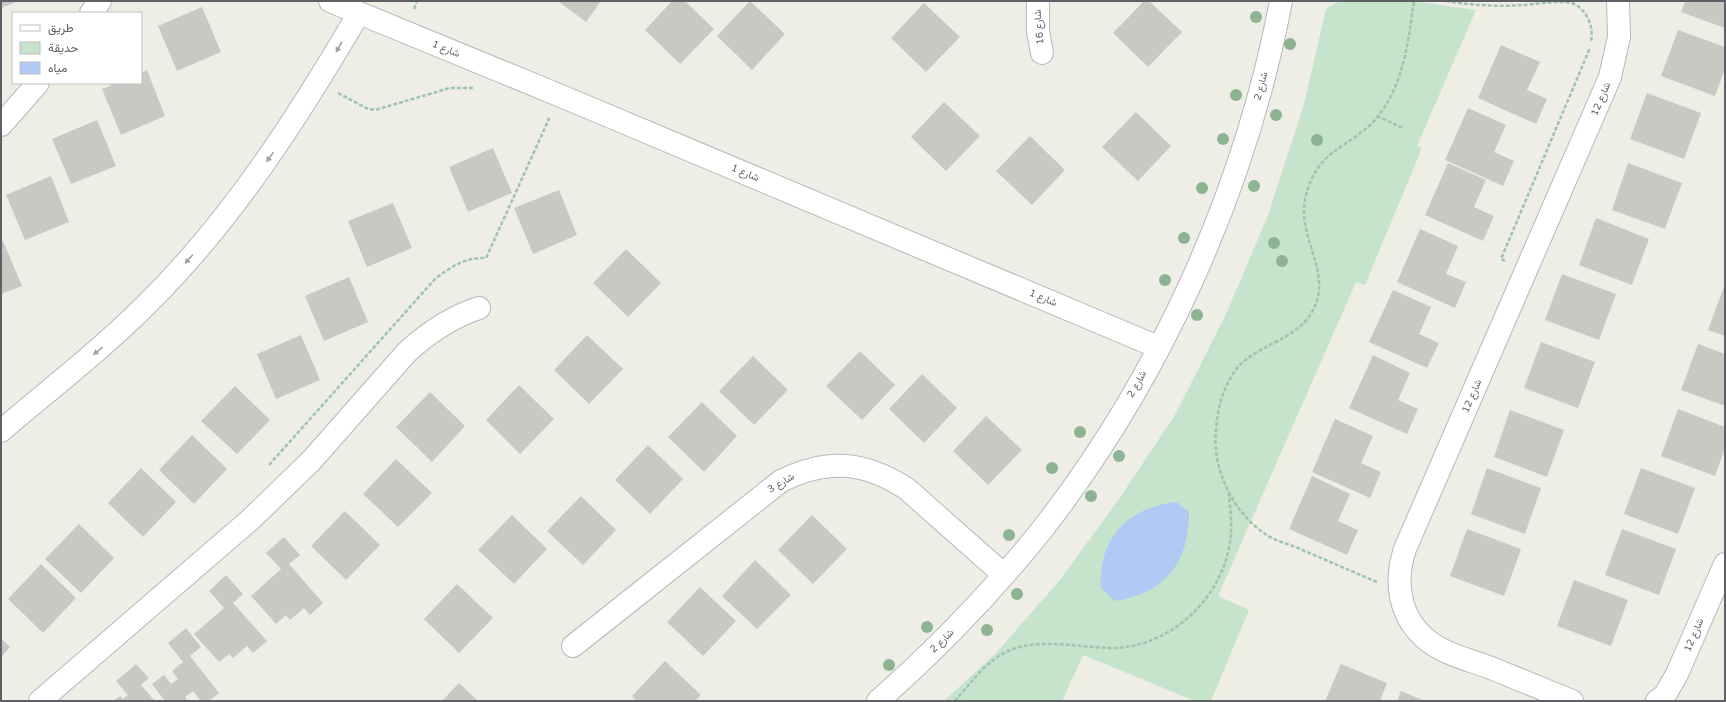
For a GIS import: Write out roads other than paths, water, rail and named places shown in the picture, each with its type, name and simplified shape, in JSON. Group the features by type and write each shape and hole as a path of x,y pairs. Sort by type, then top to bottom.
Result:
{"street":[{"path":"92,12 100,1"},
{"name":"شارع 1","path":"330,1 561,96 1158,347"},
{"name":"شارع 16","path":"1038,1 1038,31 1042,54"},
{"name":"شارع 2","path":"878,701 944,639 1004,574 1041,531 1108,434 1158,347 1203,253 1234,174 1256,105 1281,1"},
{"name":"شارع 12","path":"1572,701 1452,653 1427,640 1408,619 1402,606 1399,592 1400,563 1610,77 1619,37 1618,1"},
{"path":"1,431 108,342 187,262 256,176 318,83 359,13"},
{"path":"1,125 37,84"},
{"path":"40,701 221,546 280,492 341,428 407,352 433,330 447,321 479,308"},
{"name":"شارع 3","path":"573,646 776,485 798,473 816,467 835,465 854,466 891,478 907,488 1004,574"},
{"name":"شارع 12","path":"1657,701 1665,695 1677,674 1725,564"}],"water":[{"path":"1176,502 1189,512 1185,546 1179,560 1161,583 1148,591 1133,597 1115,601 1101,588 1101,570 1110,540 1119,528 1143,511 1159,505"}]}
